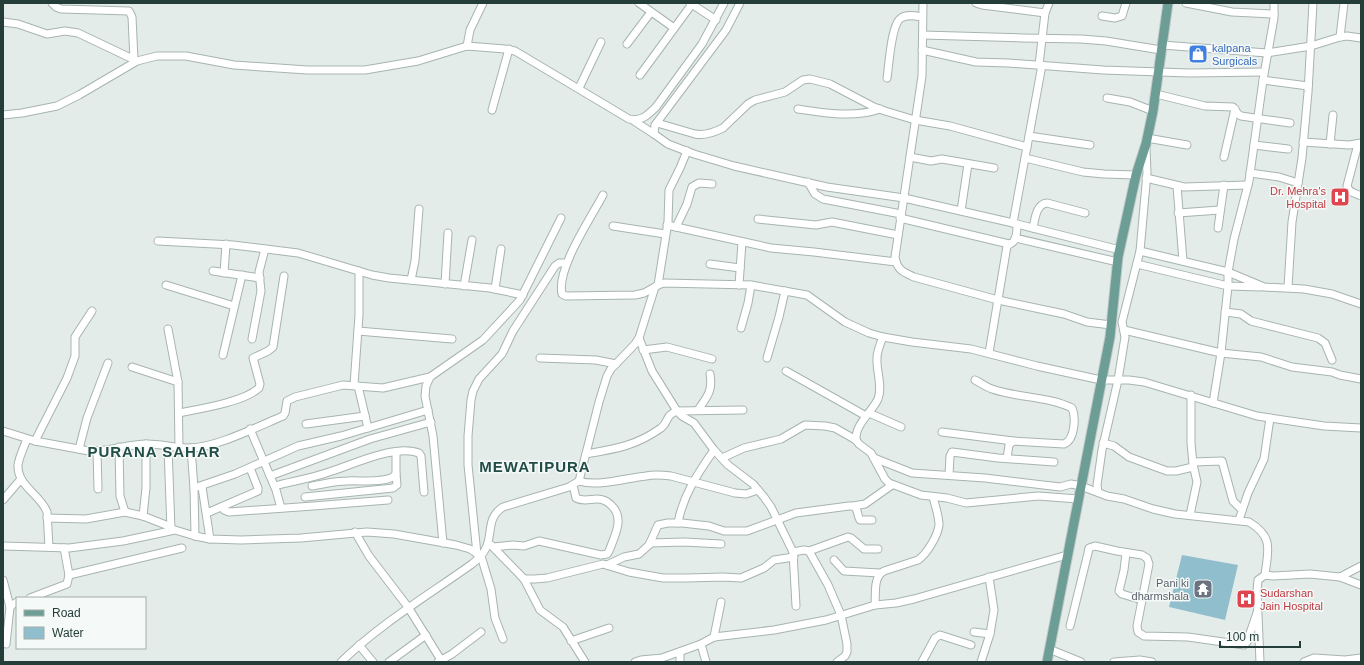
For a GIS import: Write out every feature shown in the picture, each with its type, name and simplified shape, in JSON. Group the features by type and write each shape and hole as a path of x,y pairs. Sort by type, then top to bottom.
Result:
{"main road":[{"path":"1047,662 1111,325 1120,250 1136,175 1147,141 1153,111 1168,3"}],"street":[{"path":"52,3 61,9 119,7 132,14 135,60"},
{"path":"467,46 470,30 483,3"},
{"path":"639,3 674,28"},
{"path":"634,121 641,120 656,107 698,50 716,20 724,3"},
{"path":"654,134 654,128 657,123 726,30 740,3"},
{"path":"923,3 922,76 895,257 899,269 914,277 998,300 1064,314 1087,322 1111,325"},
{"path":"976,3 982,5 1046,7 1042,38 1041,65 1015,224 1015,238 1013,242 1007,246 988,353"},
{"path":"1102,16 1115,18 1122,16 1126,3"},
{"path":"1186,3 1211,5 1232,12 1274,14"},
{"path":"1213,403 1221,353 1228,286 1228,272 1234,238 1248,185 1267,52 1274,14 1274,3"},
{"path":"1288,287 1292,222 1303,142 1308,86 1313,3"},
{"path":"1340,36 1344,3"},
{"path":"640,75 691,4 716,20"},
{"path":"627,44 651,12"},
{"path":"887,78 896,23 899,19 906,16 922,17"},
{"path":"3,22 18,24 47,34 65,31 78,33 135,60"},
{"path":"923,35 1081,39 1162,48 1267,52 1310,46 1340,36 1361,38"},
{"path":"579,88 601,42"},
{"path":"3,115 57,106 86,91 135,60 157,56 186,56 234,66 307,70 365,70 418,61 467,46 509,49 528,57 629,120 634,121 668,144 687,151 734,166 842,189 904,198 1120,250"},
{"path":"492,110 509,49"},
{"path":"922,50 976,62 1159,73 1264,72"},
{"path":"657,123 695,134 713,132 723,128 748,104 755,100 790,90 803,80 810,79 830,84 880,109 915,120 950,126 1027,147"},
{"path":"1263,80 1308,86"},
{"path":"1156,94 1199,105 1233,107 1238,114 1257,119 1290,123"},
{"path":"1107,98 1130,102 1153,111"},
{"path":"798,109 857,114 868,113 880,109"},
{"path":"1224,157 1235,109"},
{"path":"1330,144 1333,116"},
{"path":"1029,136 1090,145"},
{"path":"1098,492 1097,485 1103,443 1118,380 1125,337 1122,326 1123,319 1140,251 1146,178 1147,141 1187,145"},
{"path":"1303,142 1349,145 1360,144 1347,186 1351,192 1361,196"},
{"path":"1254,145 1288,149"},
{"path":"341,662 359,645 408,607 460,573 491,545 524,546 539,541 601,555 607,554 610,551 619,523 617,511 604,500 577,499 575,496 576,483 586,454 598,402 607,376 639,338 656,286 666,234 669,190 687,151"},
{"path":"910,157 931,161 942,159 994,168"},
{"path":"1025,158 1082,172 1136,175"},
{"path":"961,211 968,164"},
{"path":"1250,173 1279,177 1298,183"},
{"path":"1146,178 1184,187 1248,185"},
{"path":"808,182 815,194 823,199 901,216 1009,244"},
{"path":"676,227 687,204 692,187 699,183 712,184"},
{"path":"1218,228 1224,185"},
{"path":"1177,186 1183,261"},
{"path":"603,195 566,263 561,292 564,296 635,296 664,283 751,285 807,295 845,322 869,333 883,337 971,349 1037,366 1101,380 1144,382 1191,395 1235,410 1270,418 1324,426 1361,428"},
{"path":"1033,228 1038,208 1043,204 1047,203 1085,213"},
{"path":"411,280 415,261 419,209"},
{"path":"1178,213 1220,210"},
{"path":"3,431 27,439 79,450 97,451 146,444 191,448 209,445 283,416 287,401 290,399 342,385 383,388 430,377 483,340 520,300 561,218"},
{"path":"758,219 816,225 832,222 898,235"},
{"path":"667,225 771,248 896,262"},
{"path":"613,226 666,234"},
{"path":"446,284 448,233"},
{"path":"1015,238 1118,262"},
{"path":"464,286 472,240"},
{"path":"158,241 226,244 298,253 389,278 495,289 523,295"},
{"path":"739,285 742,242"},
{"path":"224,273 226,244"},
{"path":"252,339 261,291 259,272 264,249"},
{"path":"495,289 501,249"},
{"path":"1140,251 1228,272 1264,287"},
{"path":"503,639 494,618 491,589 479,555 468,450 471,400 473,390 479,379 502,354 514,330 555,266 559,263 566,263"},
{"path":"710,264 740,268"},
{"path":"1137,264 1228,286 1288,287 1326,293 1361,304"},
{"path":"213,271 260,278"},
{"path":"359,271 356,385 368,428"},
{"path":"223,355 242,275"},
{"path":"179,413 224,403 248,395 259,388 260,384 253,358 273,347 284,276"},
{"path":"166,285 234,306"},
{"path":"741,328 751,285"},
{"path":"767,358 785,291"},
{"path":"36,441 67,378 75,356 75,337 92,312"},
{"path":"1225,312 1241,314 1251,321 1260,322 1318,338 1325,343 1332,360"},
{"path":"168,329 178,382 179,448"},
{"path":"1124,330 1221,353 1261,357 1292,367 1332,372 1361,379"},
{"path":"358,332 452,339"},
{"path":"856,440 857,431 878,399 877,358 878,349 883,337"},
{"path":"639,338 652,371 677,411 682,416 694,423 714,450 758,490 771,507 794,554 796,606"},
{"path":"643,350 667,347 712,359"},
{"path":"540,358 596,360 616,364"},
{"path":"79,450 87,418 108,364"},
{"path":"132,367 178,382"},
{"path":"786,371 868,414 901,428"},
{"path":"698,410 710,390 712,383 710,374"},
{"path":"430,377 426,386 425,396 433,436 443,543"},
{"path":"942,432 1013,441 1064,444 1067,443 1071,437 1074,417 1072,408 1045,399 1000,391 987,387 975,380"},
{"path":"1190,515 1197,482 1193,465 1190,424 1191,395"},
{"path":"198,488 250,468 298,446 341,436 428,410"},
{"path":"586,454 637,443 661,428 670,413 677,411 743,410"},
{"path":"306,424 365,416"},
{"path":"1239,520 1253,480 1264,459 1270,418"},
{"path":"270,476 370,438 431,422"},
{"path":"722,458 744,448 781,439 805,425 830,426 856,440 871,453 885,479 892,485 921,496 947,498 966,503 1038,496 1078,499"},
{"path":"250,430 274,486 281,508"},
{"path":"27,439 18,464 18,470 21,479 45,507 48,547"},
{"path":"1007,458 1009,445 1013,441"},
{"path":"1103,443 1114,446 1129,457 1167,471 1176,471 1193,465 1222,460 1233,500 1242,510"},
{"path":"144,516 146,488 146,444"},
{"path":"168,446 171,529"},
{"path":"119,447 120,496 125,512"},
{"path":"191,448 198,488 206,513 210,539"},
{"path":"678,523 681,509 692,482 714,450"},
{"path":"97,451 98,490"},
{"path":"274,486 323,474 365,459 396,452 413,452 419,453 422,462 424,492"},
{"path":"305,497 393,488 398,485 396,474 396,452"},
{"path":"949,475 950,456 952,452 1054,462"},
{"path":"874,458 912,473 985,478 1060,487 1071,484 1081,486 1107,496 1124,499 1165,512 1249,522 1256,526 1266,537 1268,544 1265,575"},
{"path":"206,513 258,491 250,468"},
{"path":"312,486 345,481 389,478 395,476 396,474"},
{"path":"585,662 560,624 540,610 524,579 491,545 493,518 500,509 576,483 596,483 655,475 671,476 735,493 746,494 758,490"},
{"path":"3,500 21,479"},
{"path":"607,565 624,557 636,555 647,547 658,525 678,523 709,526 724,531 747,531 777,520 806,512 865,504 892,485"},
{"path":"195,536 198,488"},
{"path":"834,560 844,571 880,573 918,560 925,554 939,527 933,497"},
{"path":"222,506 224,510 229,512 388,500"},
{"path":"853,506 856,508 860,520 872,520"},
{"path":"47,518 86,519 125,512 144,516 171,529 210,539 241,540 302,538 354,532 386,533 463,547 479,555"},
{"path":"3,546 64,548 123,541 171,529"},
{"path":"354,532 369,556 408,607 426,635 439,661 481,632"},
{"path":"524,579 535,580 548,578 600,564 629,572 663,578 723,577 735,579 745,578 764,568 774,560 804,550 809,551 848,537 864,549 878,548"},
{"path":"650,543 684,542 721,544"},
{"path":"1070,626 1089,548 1095,546 1145,556 1149,561 1137,629 1140,634 1148,637 1185,637 1244,644 1247,642 1258,610"},
{"path":"33,597 67,584 69,575 64,548"},
{"path":"69,575 182,548"},
{"path":"809,551 828,585 841,615 847,644 847,652 838,662"},
{"path":"1126,553 1119,591 1122,594 1142,600"},
{"path":"635,662 640,660 662,658 701,644 714,637 774,630 826,620 875,605 896,603 1067,555"},
{"path":"1340,577 1361,566"},
{"path":"875,605 877,578 880,573"},
{"path":"1260,662 1257,582 1260,577 1265,575 1310,574 1340,577 1361,585"},
{"path":"981,662 990,634 994,603 989,577"},
{"path":"3,580 10,607 6,644"},
{"path":"714,637 721,602"},
{"path":"10,607 16,603"},
{"path":"571,641 609,628"},
{"path":"974,632 990,634"},
{"path":"389,662 426,635"},
{"path":"922,662 935,638 940,635 971,645"},
{"path":"701,644 706,662"},
{"path":"359,645 373,662"},
{"path":"1049,649 1081,662"},
{"path":"680,652 680,662"},
{"path":"1304,662 1314,658 1345,660 1361,658"},
{"path":"1114,662 1140,660 1152,662"}],"water":[{"path":"1182,555 1238,565 1225,620 1169,607"}],"place":[{"name":"kalpana Surgicals","path":"1198,54"},
{"name":"Dr. Mehra's Hospital","path":"1340,197"},
{"name":"Pani ki dharmshala","path":"1203,589"},
{"name":"Sudarshan Jain Hospital","path":"1246,599"}],"district":[{"name":"PURANA SAHAR","path":"154,452"},
{"name":"MEWATIPURA","path":"535,467"}]}
